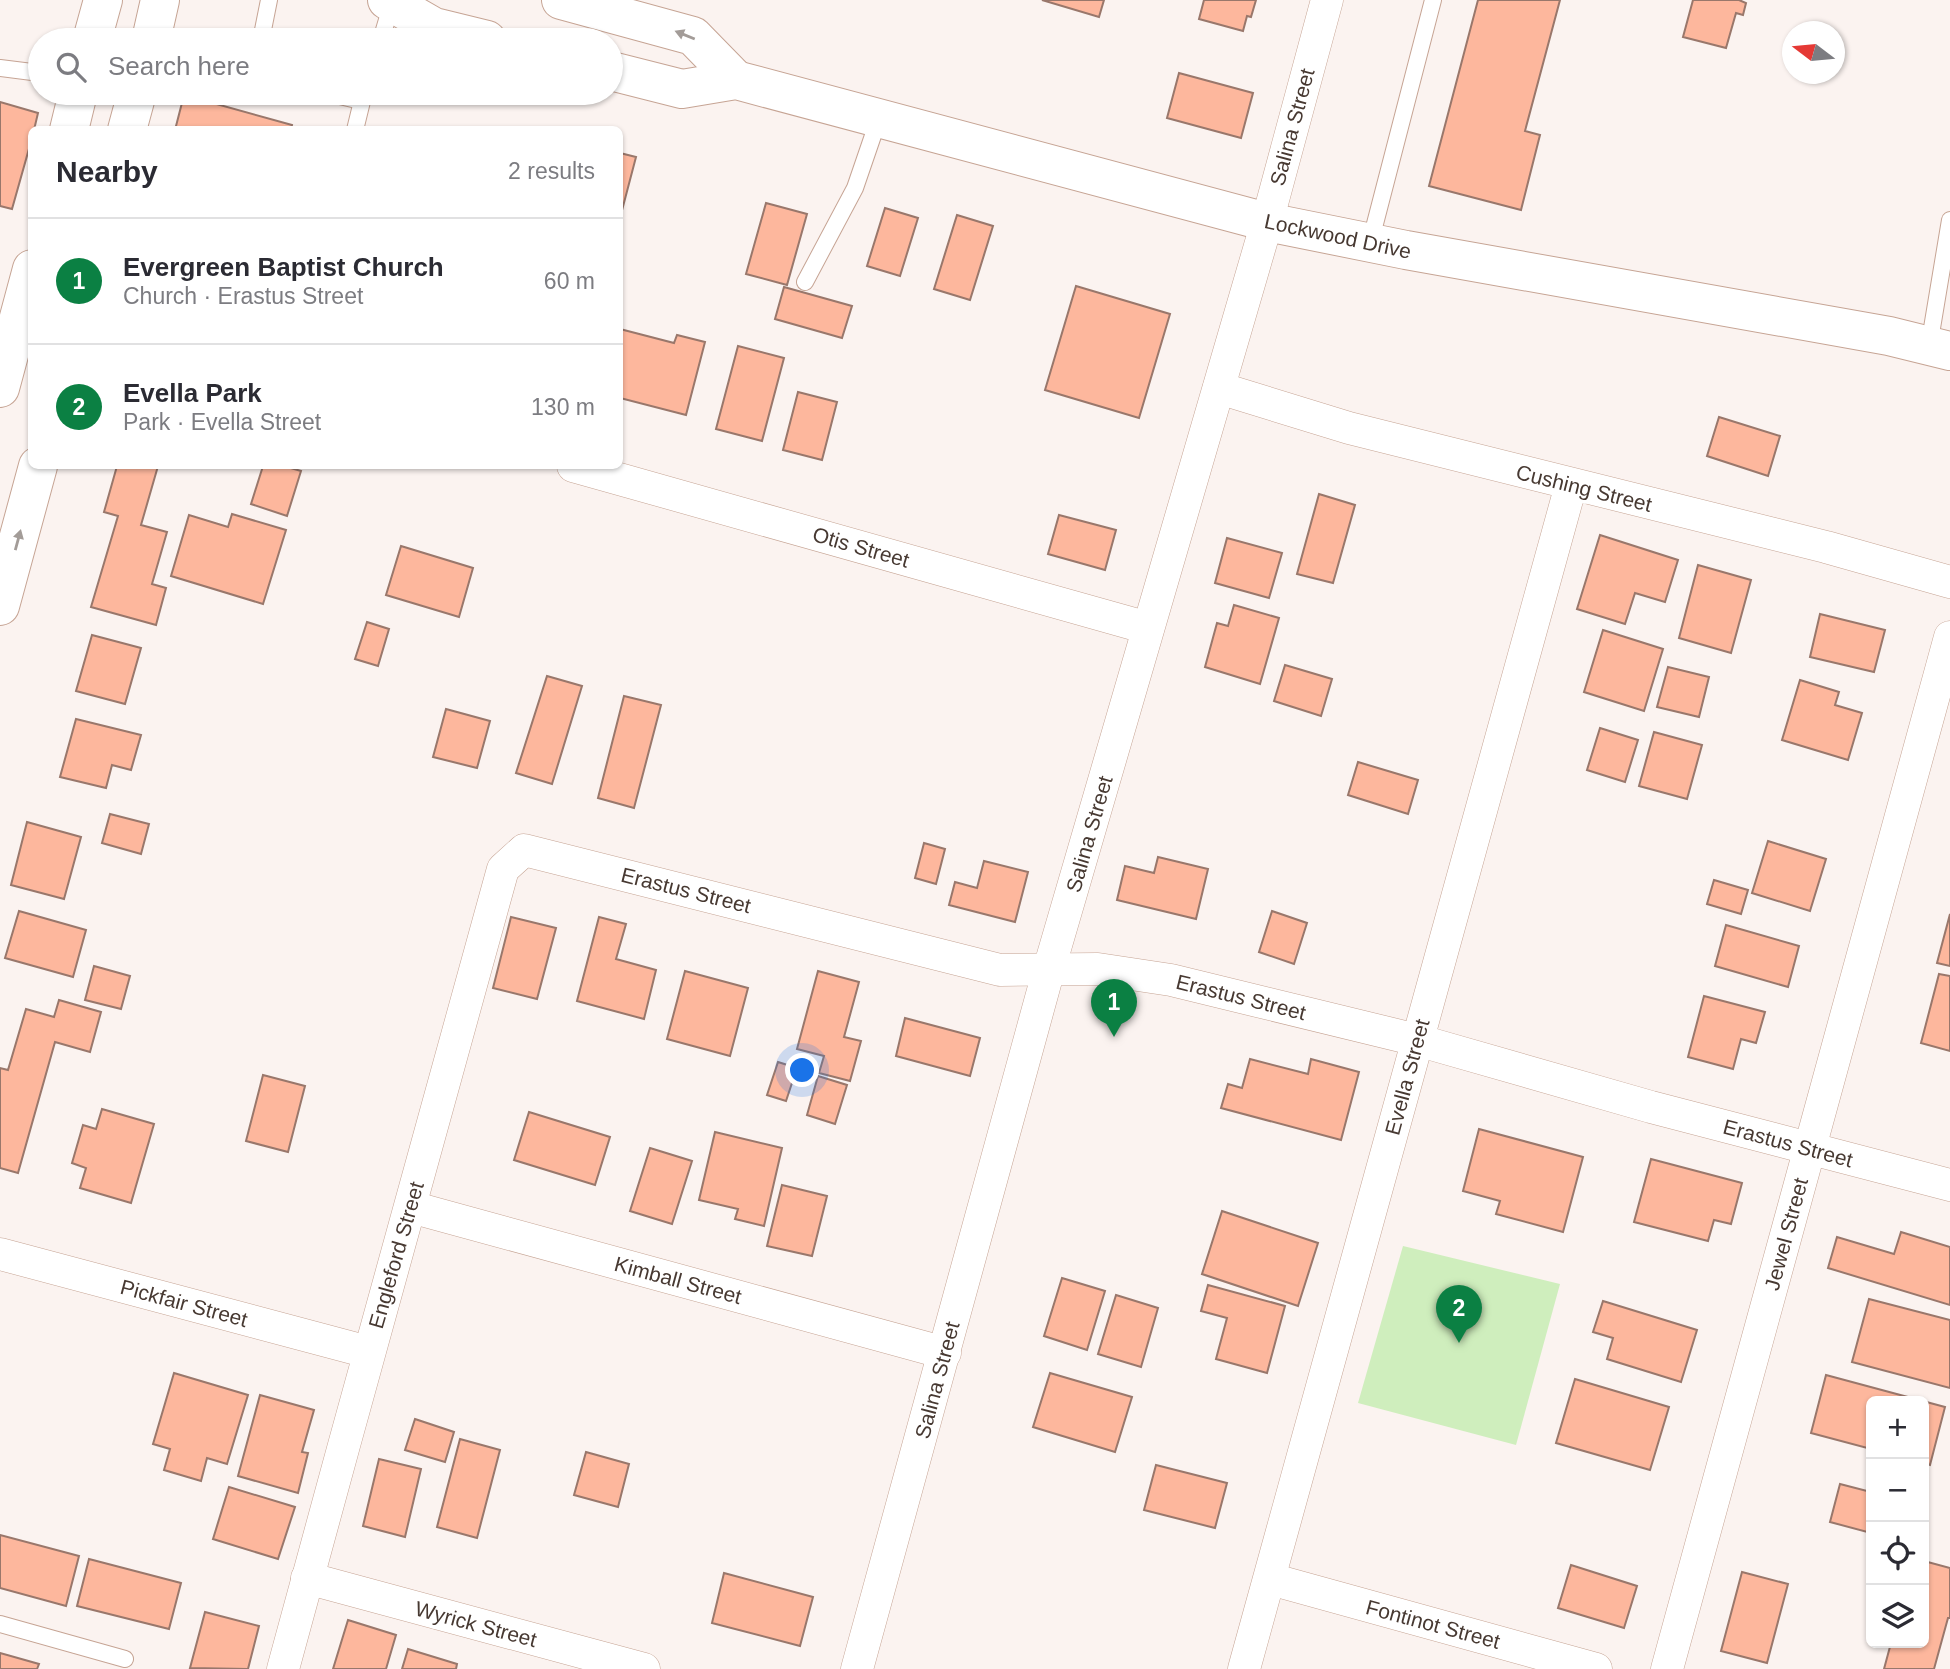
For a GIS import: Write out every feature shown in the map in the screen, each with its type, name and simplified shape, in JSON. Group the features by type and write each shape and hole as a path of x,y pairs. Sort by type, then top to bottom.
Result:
{"main road":[{"path":"95,28 103,0"},
{"path":"153,28 160,0"},
{"path":"561,0 693,36 736,80"},
{"path":"390,2 438,28"},
{"name":"Lockwood Drive","path":"623,74 682,89 736,80 1267,222 1889,336 1943,356"},
{"path":"70,126 75,105"},
{"path":"129,126 134,105"},
{"path":"0,388 17,309 28,280"},
{"path":"0,606 37,469"}],"street":[{"name":"Salina Street","path":"857,1669 1049,969 1267,222 1326,0"},
{"name":"Cushing Street","path":"1219,388 1349,428 1826,547 1950,582"},
{"name":"Otis Street","path":"584,469 1149,628"},
{"name":"Evella Street","path":"1244,1669 1572,485"},
{"name":"Jewel Street","path":"1667,1669 1950,637"},
{"name":"Erastus Street","path":"524,850 1000,970 1098,969 1171,980 1417,1040 1651,1107 1950,1185"},
{"name":"Engleford Street","path":"283,1669 503,869 524,850"},
{"name":"Kimball Street","path":"411,1207 945,1353"},
{"name":"Pickfair Street","path":"0,1254 368,1352"},
{"name":"Wyrick Street","path":"307,1578 644,1669"},
{"name":"Fontinot Street","path":"1270,1579 1596,1669"}],"lane":[{"path":"263,28 269,0"},
{"path":"1370,243 1433,0"},
{"path":"384,28 390,2"},
{"path":"0,68 28,72"},
{"path":"356,126 361,105"},
{"path":"805,282 855,188 879,118"},
{"path":"1943,356 1950,219"},
{"path":"0,1624 125,1659"}],"green space":[{"path":"1403,1246 1560,1284 1516,1445 1358,1403"}],"building":[{"path":"1042,0 1104,0 1099,17"},
{"path":"1204,0 1256,0 1251,17 1247,16 1243,31 1199,19"},
{"path":"1478,0 1560,0 1525,131 1540,135 1521,210 1429,186"},
{"path":"1693,0 1739,0 1746,3 1743,15 1736,13 1726,48 1683,37"},
{"path":"1179,73 1253,93 1241,138 1167,118"},
{"path":"0,102 38,113 35,126 28,126 28,152 12,209 0,206"},
{"path":"181,105 220,105 292,125 292,126 176,126"},
{"path":"623,154 636,157 623,207"},
{"path":"766,203 807,214 787,285 746,274"},
{"path":"885,208 918,218 900,276 867,266"},
{"path":"957,215 993,226 970,300 934,289"},
{"path":"1076,286 1170,314 1139,418 1045,390"},
{"path":"784,287 852,306 842,338 775,319"},
{"path":"623,330 674,343 677,335 705,342 686,415 623,399"},
{"path":"738,346 784,358 762,441 716,429"},
{"path":"798,392 837,402 822,460 783,450"},
{"path":"1719,417 1780,436 1768,476 1707,456"},
{"path":"116,469 157,469 141,525 167,532 152,584 166,588 156,625 91,607 118,516 104,512"},
{"path":"262,469 301,471 287,516 251,504"},
{"path":"1319,494 1355,505 1333,583 1297,574"},
{"path":"232,514 286,530 263,604 171,576 189,515 228,527"},
{"path":"1059,515 1116,530 1105,570 1048,554"},
{"path":"1600,535 1678,560 1665,602 1635,593 1625,624 1577,609"},
{"path":"1227,538 1282,553 1269,598 1215,583"},
{"path":"401,546 473,568 459,617 386,595"},
{"path":"1698,565 1751,580 1731,653 1679,638"},
{"path":"1234,605 1279,618 1260,684 1205,667 1217,623 1228,626"},
{"path":"1820,614 1885,630 1874,672 1810,657"},
{"path":"367,622 389,629 378,666 355,659"},
{"path":"1603,630 1663,649 1644,711 1584,692"},
{"path":"92,635 141,648 125,704 76,691"},
{"path":"1285,665 1332,679 1321,716 1274,701"},
{"path":"1668,667 1709,677 1699,717 1657,707"},
{"path":"547,676 582,686 552,784 516,773"},
{"path":"1800,680 1839,692 1835,705 1862,713 1848,760 1782,740"},
{"path":"624,696 661,705 634,808 598,798"},
{"path":"446,709 490,721 477,768 433,757"},
{"path":"76,719 141,735 131,770 112,765 106,788 60,777"},
{"path":"1600,728 1638,740 1625,782 1587,770"},
{"path":"1654,732 1702,745 1687,799 1639,786"},
{"path":"1358,762 1418,780 1408,814 1348,795"},
{"path":"110,814 149,824 141,854 102,843"},
{"path":"27,822 81,837 64,899 11,885"},
{"path":"1768,841 1826,859 1810,911 1752,893"},
{"path":"924,843 945,849 936,884 915,878"},
{"path":"1158,857 1208,869 1196,919 1117,900 1125,866 1154,873"},
{"path":"984,861 1028,872 1015,922 949,905 955,882 977,888"},
{"path":"1714,880 1748,890 1741,914 1707,904"},
{"path":"19,911 86,930 73,977 5,958"},
{"path":"1272,911 1307,923 1294,964 1259,952"},
{"path":"1950,914 1950,966 1937,963"},
{"path":"511,917 556,928 537,999 493,988"},
{"path":"599,917 626,924 616,959 656,970 644,1019 577,1001"},
{"path":"1726,925 1799,946 1788,987 1715,966"},
{"path":"94,966 130,976 121,1009 85,1000"},
{"path":"685,971 748,988 730,1056 667,1039"},
{"path":"818,971 859,982 844,1037 861,1041 850,1081 819,1073 824,1056 797,1049"},
{"path":"1939,974 1950,976 1950,1051 1921,1043"},
{"path":"1704,996 1765,1012 1756,1043 1741,1039 1733,1069 1688,1057"},
{"path":"59,1000 101,1012 90,1052 55,1042 18,1173 0,1168 0,1068 8,1070 26,1009 54,1017"},
{"path":"905,1018 980,1038 970,1076 896,1056"},
{"path":"1250,1059 1308,1074 1311,1059 1359,1072 1341,1140 1221,1108 1228,1084 1242,1088"},
{"path":"778,1062 797,1068 786,1101 767,1095"},
{"path":"263,1075 305,1086 288,1152 246,1141"},
{"path":"818,1076 847,1085 835,1124 807,1115"},
{"path":"102,1109 154,1124 131,1203 80,1188 86,1168 72,1163 83,1125 96,1129"},
{"path":"529,1112 610,1137 595,1185 514,1160"},
{"path":"1479,1129 1583,1157 1563,1232 1496,1214 1500,1201 1463,1191"},
{"path":"715,1132 782,1148 764,1226 735,1219 738,1209 699,1200"},
{"path":"650,1148 692,1161 672,1224 630,1211"},
{"path":"1651,1159 1742,1183 1731,1224 1714,1220 1708,1241 1634,1222"},
{"path":"782,1185 827,1196 812,1256 767,1246"},
{"path":"1222,1211 1318,1243 1298,1306 1202,1274"},
{"path":"1901,1232 1950,1247 1950,1305 1828,1268 1837,1237 1894,1254"},
{"path":"1062,1278 1105,1291 1087,1350 1044,1336"},
{"path":"1208,1285 1285,1306 1267,1373 1216,1359 1227,1318 1201,1311"},
{"path":"1116,1295 1158,1308 1141,1367 1098,1354"},
{"path":"1869,1299 1950,1320 1950,1388 1852,1362"},
{"path":"1603,1301 1697,1330 1681,1382 1607,1359 1613,1338 1593,1332"},
{"path":"174,1373 248,1395 227,1464 207,1458 201,1481 164,1470 170,1449 153,1444"},
{"path":"1050,1373 1132,1397 1115,1452 1033,1427"},
{"path":"1826,1375 1904,1396 1866,1396 1866,1448 1811,1433"},
{"path":"1575,1379 1669,1407 1650,1470 1556,1443"},
{"path":"260,1395 314,1410 302,1452 308,1453 298,1493 238,1476"},
{"path":"1929,1402 1945,1407 1929,1465"},
{"path":"415,1419 454,1432 445,1462 405,1450"},
{"path":"460,1439 500,1450 477,1538 437,1527"},
{"path":"586,1452 629,1464 618,1507 574,1495"},
{"path":"379,1459 421,1469 405,1537 363,1526"},
{"path":"1156,1465 1227,1483 1215,1528 1144,1510"},
{"path":"1840,1484 1866,1491 1866,1532 1830,1522"},
{"path":"229,1487 295,1507 278,1559 213,1539"},
{"path":"0,1535 79,1556 66,1606 0,1588"},
{"path":"89,1559 181,1583 169,1629 77,1606"},
{"path":"1929,1562 1950,1568 1950,1618 1934,1669 1884,1669 1890,1648 1929,1648"},
{"path":"1571,1565 1637,1586 1624,1628 1558,1608"},
{"path":"1742,1572 1788,1584 1767,1663 1721,1651"},
{"path":"724,1573 813,1597 800,1646 712,1623"},
{"path":"205,1612 259,1626 248,1669 190,1668"},
{"path":"348,1620 396,1635 386,1669 333,1669"},
{"path":"408,1649 457,1664 456,1669 402,1669"},
{"path":"0,1653 39,1664 37,1669 0,1669"}],"place":[{"name":"Evergreen Baptist Church","path":"1114,1037"},
{"name":"Evella Park","path":"1459,1343"}]}
